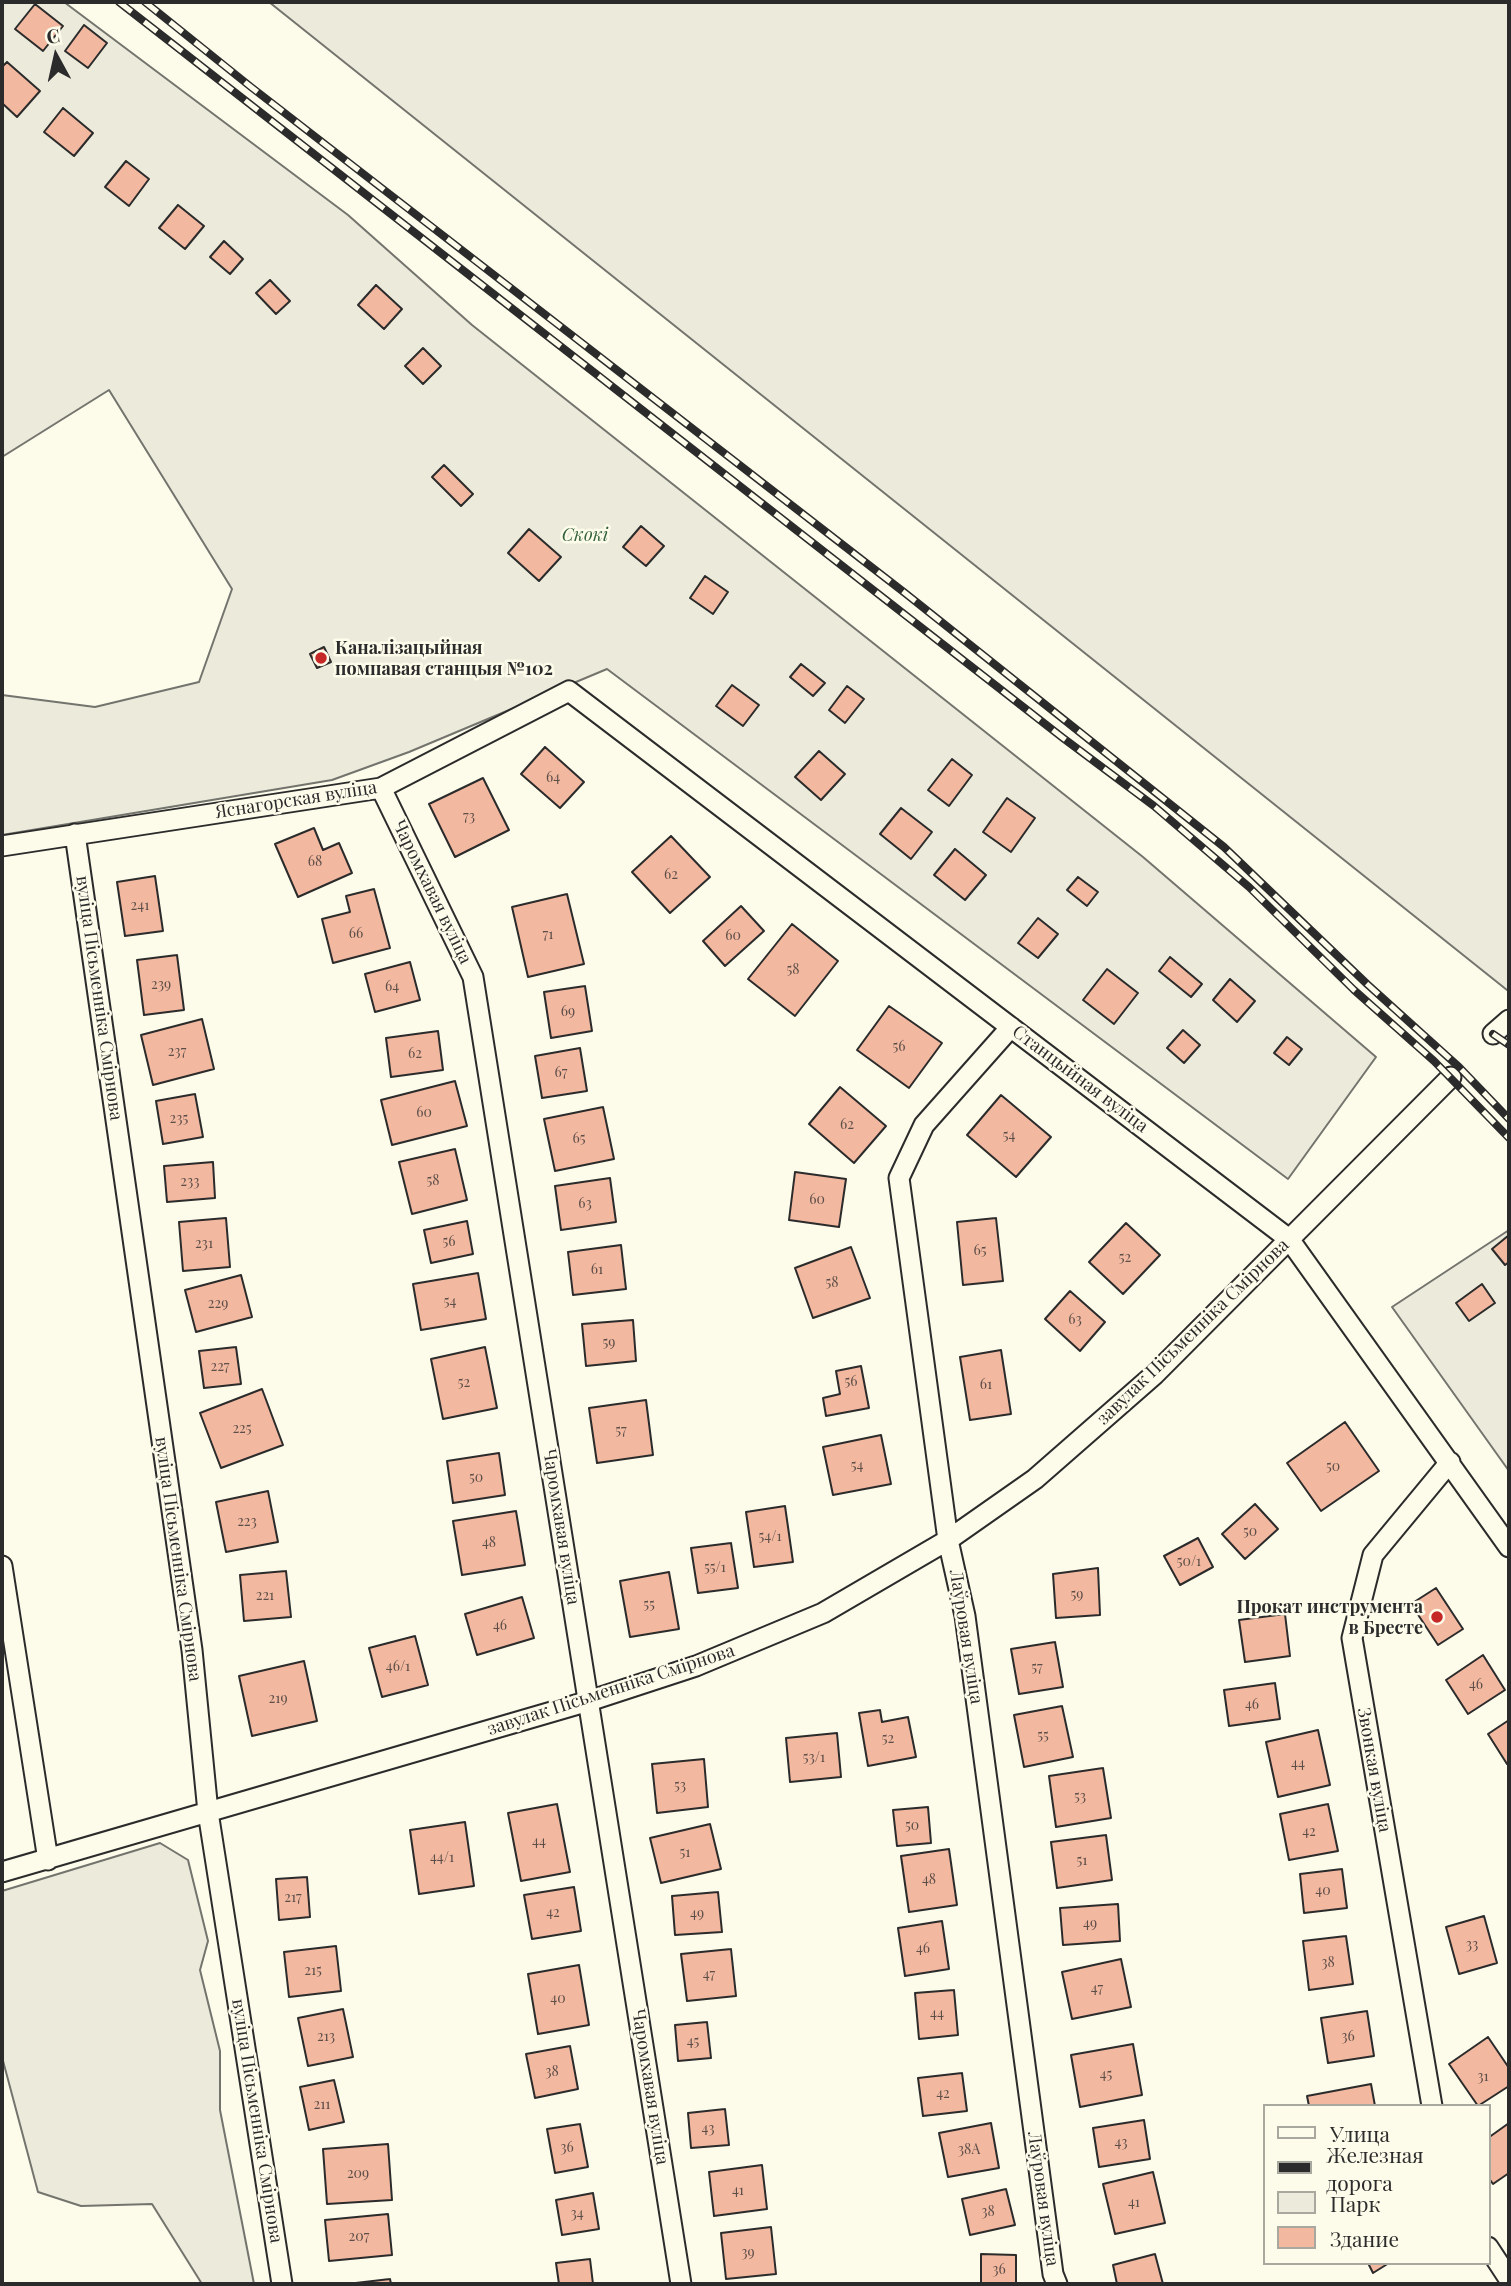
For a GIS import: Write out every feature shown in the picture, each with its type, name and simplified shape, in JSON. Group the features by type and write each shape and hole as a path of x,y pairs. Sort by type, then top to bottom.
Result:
{"street":[{"name":"Яснагорская вуліца","path":"2,846 381,788 569,691"},
{"name":"Станцыйная вуліца","path":"569,691 1289,1239 1509,1547"},
{"name":"Чаромхавая вуліца","path":"381,788 473,976 681,2284"},
{"name":"вуліца Пісьменніка Смірнова","path":"75,834 192,1650 208,1812 282,2284"},
{"path":"1493,1034 1509,1020"},
{"name":"Лаўровая вуліца","path":"1011,1027 924,1125 899,1178 948,1540 965,1616 1051,2261 1057,2284"},
{"name":"завулак Пісьменніка Смірнова","path":"2,1872 589,1701 696,1666 823,1613 948,1540 1035,1479 1155,1374 1451,1077"},
{"name":"Звонкая вуліца","path":"1432,2104 1352,1637 1373,1555 1450,1462"},
{"path":"2,1566 48,1860"},
{"path":"1490,2251 1509,2279"}],"green space":[{"name":"Скокі","path":"2,2 64,2 348,215 472,325 1143,857 1376,1057 1288,1179 607,669 409,752 332,780 2,835 2,695 95,707 199,682 232,589 109,390 2,457"},
{"path":"269,2 1509,2 1509,988 1507,990"},
{"path":"1509,1230 1509,1471 1392,1307"},
{"path":"160,1843 188,1860 208,1941 200,1970 220,2051 220,2110 254,2284 202,2284 152,2204 81,2206 38,2192 2,2057 2,1891"}],"building":[{"path":"35,4 63,26 43,51 15,29"},
{"path":"84,25 107,43 88,68 65,51"},
{"path":"7,62 40,91 17,117 2,103 2,67"},
{"path":"63,108 93,133 74,156 44,132"},
{"path":"126,161 149,179 129,206 105,187"},
{"path":"178,205 204,226 185,249 159,228"},
{"path":"224,241 243,259 230,274 210,257"},
{"path":"270,280 290,301 276,314 256,293"},
{"path":"376,285 402,309 384,329 358,305"},
{"path":"423,348 441,366 423,384 405,366"},
{"path":"444,465 473,494 461,506 432,477"},
{"path":"641,526 664,546 646,566 623,547"},
{"path":"529,529 561,557 539,581 508,553"},
{"path":"705,576 728,592 713,614 690,598"},
{"name":"Каналізацыйная помпавая станцыя №102","path":"324,647 331,662 317,668 310,654"},
{"path":"801,664 825,683 813,696 790,677"},
{"path":"732,685 759,705 743,726 716,706"},
{"path":"847,686 864,699 845,723 829,710"},
{"path":"545,747 584,782 560,808 521,774"},
{"path":"819,751 845,774 821,800 795,777"},
{"path":"952,759 972,775 949,806 928,790"},
{"path":"483,778 509,830 455,857 429,804"},
{"path":"1007,798 1035,818 1011,852 983,832"},
{"path":"901,808 932,832 911,859 880,834"},
{"path":"314,828 323,850 339,843 352,873 298,897 275,844"},
{"path":"671,836 710,877 670,913 632,872"},
{"path":"955,849 986,875 965,900 934,875"},
{"path":"155,876 163,931 125,936 117,882"},
{"path":"1078,877 1098,892 1087,906 1067,890"},
{"path":"374,889 390,948 333,963 322,919 350,912 346,896"},
{"path":"567,894 584,964 528,977 512,907"},
{"path":"741,906 764,931 725,966 703,941"},
{"path":"1038,918 1058,934 1038,958 1018,943"},
{"path":"792,924 838,961 795,1016 748,979"},
{"path":"177,955 184,1010 144,1015 137,960"},
{"path":"1170,957 1202,984 1191,997 1159,971"},
{"path":"410,962 420,1000 375,1012 365,974"},
{"path":"1107,969 1138,993 1114,1024 1083,1000"},
{"path":"1230,979 1255,1001 1237,1022 1213,1000"},
{"path":"585,986 592,1031 551,1038 544,992"},
{"path":"889,1006 942,1043 909,1088 857,1050"},
{"path":"202,1019 214,1069 153,1085 141,1035"},
{"path":"1183,1030 1200,1045 1184,1063 1167,1048"},
{"path":"438,1031 443,1070 391,1077 386,1038"},
{"path":"1287,1037 1302,1049 1289,1065 1274,1053"},
{"path":"580,1048 587,1091 542,1098 535,1056"},
{"path":"455,1081 467,1126 392,1145 381,1100"},
{"path":"840,1087 886,1126 854,1163 809,1124"},
{"path":"195,1094 203,1137 163,1144 156,1101"},
{"path":"1001,1095 1051,1137 1016,1177 967,1135"},
{"path":"603,1107 614,1159 555,1171 544,1119"},
{"path":"455,1149 467,1200 412,1214 399,1162"},
{"path":"213,1162 215,1198 167,1202 164,1166"},
{"path":"795,1172 846,1179 839,1227 789,1220"},
{"path":"610,1178 616,1222 561,1230 555,1186"},
{"path":"226,1218 230,1267 183,1271 179,1222"},
{"path":"996,1218 1003,1281 963,1285 957,1222"},
{"path":"467,1221 473,1254 431,1263 424,1230"},
{"path":"1126,1223 1160,1255 1123,1294 1089,1262"},
{"path":"1509,1235 1509,1262 1505,1265 1492,1249"},
{"path":"621,1245 626,1289 573,1295 568,1252"},
{"path":"851,1247 870,1298 813,1318 795,1268"},
{"path":"478,1273 486,1319 421,1330 413,1284"},
{"path":"241,1275 252,1317 196,1332 185,1290"},
{"path":"1482,1284 1495,1303 1469,1321 1456,1303"},
{"path":"1070,1291 1105,1322 1080,1351 1045,1319"},
{"path":"633,1320 636,1361 586,1366 582,1324"},
{"path":"236,1347 241,1384 204,1388 199,1351"},
{"path":"485,1347 497,1408 443,1419 431,1359"},
{"path":"1001,1350 1011,1414 970,1420 960,1357"},
{"path":"861,1366 869,1408 826,1416 823,1398 840,1394 836,1371"},
{"path":"262,1389 283,1445 221,1468 200,1413"},
{"path":"646,1400 653,1455 597,1463 589,1408"},
{"path":"1345,1422 1379,1471 1321,1511 1287,1463"},
{"path":"881,1435 891,1484 833,1495 823,1447"},
{"path":"499,1453 505,1495 453,1503 447,1461"},
{"path":"268,1491 278,1542 226,1552 216,1502"},
{"path":"1255,1504 1278,1529 1245,1559 1222,1534"},
{"path":"785,1506 793,1562 754,1567 746,1512"},
{"path":"516,1511 525,1565 462,1575 453,1521"},
{"path":"1198,1538 1213,1567 1180,1585 1164,1556"},
{"path":"731,1543 738,1588 698,1593 691,1548"},
{"path":"1098,1568 1100,1615 1056,1618 1053,1574"},
{"path":"286,1571 291,1617 244,1621 240,1575"},
{"path":"669,1572 679,1629 630,1637 620,1581"},
{"name":"Прокат инструмента в Бресте","path":"1436,1588 1463,1629 1438,1645 1411,1604"},
{"path":"522,1597 534,1638 477,1655 465,1614"},
{"path":"1285,1614 1290,1656 1245,1662 1239,1620"},
{"path":"415,1636 428,1685 382,1697 369,1648"},
{"path":"1055,1642 1063,1687 1019,1694 1011,1649"},
{"path":"1483,1655 1505,1690 1468,1714 1446,1680"},
{"path":"304,1661 317,1721 252,1736 239,1676"},
{"path":"1275,1683 1280,1719 1229,1726 1224,1690"},
{"path":"1062,1706 1073,1757 1024,1767 1014,1715"},
{"path":"880,1710 882,1722 908,1717 916,1757 868,1766 859,1713"},
{"path":"1509,1720 1509,1763 1507,1764 1488,1734"},
{"path":"1318,1730 1330,1785 1278,1797 1266,1742"},
{"path":"837,1733 841,1777 790,1782 786,1738"},
{"path":"704,1759 708,1807 657,1813 652,1764"},
{"path":"1103,1768 1111,1818 1056,1827 1049,1776"},
{"path":"557,1804 570,1872 521,1881 508,1813"},
{"path":"1328,1804 1338,1851 1289,1860 1280,1814"},
{"path":"928,1807 931,1843 897,1846 893,1810"},
{"path":"465,1822 474,1886 419,1894 410,1830"},
{"path":"710,1824 721,1869 661,1883 650,1838"},
{"path":"1106,1835 1112,1880 1057,1888 1051,1842"},
{"path":"949,1849 957,1905 909,1912 901,1856"},
{"path":"1342,1869 1347,1908 1304,1913 1300,1874"},
{"path":"307,1877 310,1917 279,1920 276,1879"},
{"path":"574,1887 581,1931 532,1939 524,1895"},
{"path":"718,1892 722,1932 675,1935 672,1896"},
{"path":"1118,1904 1120,1941 1063,1945 1060,1908"},
{"path":"1484,1916 1497,1963 1459,1974 1446,1927"},
{"path":"942,1921 949,1969 905,1976 898,1928"},
{"path":"1346,1936 1353,1984 1309,1990 1303,1941"},
{"path":"336,1946 341,1991 289,1997 284,1952"},
{"path":"731,1949 736,1996 687,2001 681,1954"},
{"path":"1121,1959 1131,2007 1072,2019 1062,1972"},
{"path":"579,1965 589,2025 538,2034 528,1974"},
{"path":"954,1990 958,2035 919,2039 915,1993"},
{"path":"343,2009 353,2057 308,2066 298,2018"},
{"path":"1367,2011 1374,2056 1328,2063 1321,2018"},
{"path":"707,2022 711,2058 678,2061 675,2025"},
{"path":"1488,2037 1509,2068 1509,2086 1481,2104 1477,2104 1449,2064"},
{"path":"1133,2044 1142,2095 1080,2107 1071,2055"},
{"path":"570,2046 578,2089 535,2098 526,2054"},
{"path":"962,2073 967,2111 923,2116 918,2078"},
{"path":"334,2080 344,2122 309,2130 300,2087"},
{"path":"1371,2084 1375,2104 1309,2104 1307,2096"},
{"path":"725,2109 729,2145 691,2148 688,2113"},
{"path":"1144,2120 1150,2159 1099,2167 1093,2128"},
{"path":"991,2123 999,2168 948,2177 939,2133"},
{"path":"1509,2123 1509,2173 1493,2184 1490,2180 1490,2137"},
{"path":"580,2124 588,2167 555,2173 547,2129"},
{"path":"388,2144 392,2200 327,2204 323,2149"},
{"path":"762,2165 767,2209 714,2216 709,2172"},
{"path":"1153,2172 1165,2223 1115,2234 1103,2184"},
{"path":"1006,2189 1015,2225 970,2235 962,2199"},
{"path":"593,2193 599,2229 562,2235 556,2200"},
{"path":"388,2214 392,2255 329,2261 325,2220"},
{"path":"771,2227 776,2274 726,2279 721,2233"},
{"path":"981,2254 1016,2255 1016,2284 981,2284"},
{"path":"1155,2254 1163,2284 1117,2284 1113,2265"},
{"path":"590,2259 593,2284 559,2284 556,2263"},
{"path":"1369,2265 1386,2265 1373,2273"},
{"path":"390,2279 391,2284 347,2284"}],"railway":[{"path":"119,2 1063,738 1154,806 1249,887 1354,990 1434,1061 1509,1138"},
{"path":"145,2 905,593 1224,847 1367,984 1459,1067 1509,1119"},
{"path":"1493,1034 1509,1045"}],"place":[{"name":"Каналізацыйная помпавая станцыя №102","path":"321,658"},
{"name":"Прокат инструмента в Бресте","path":"1437,1617"}]}
